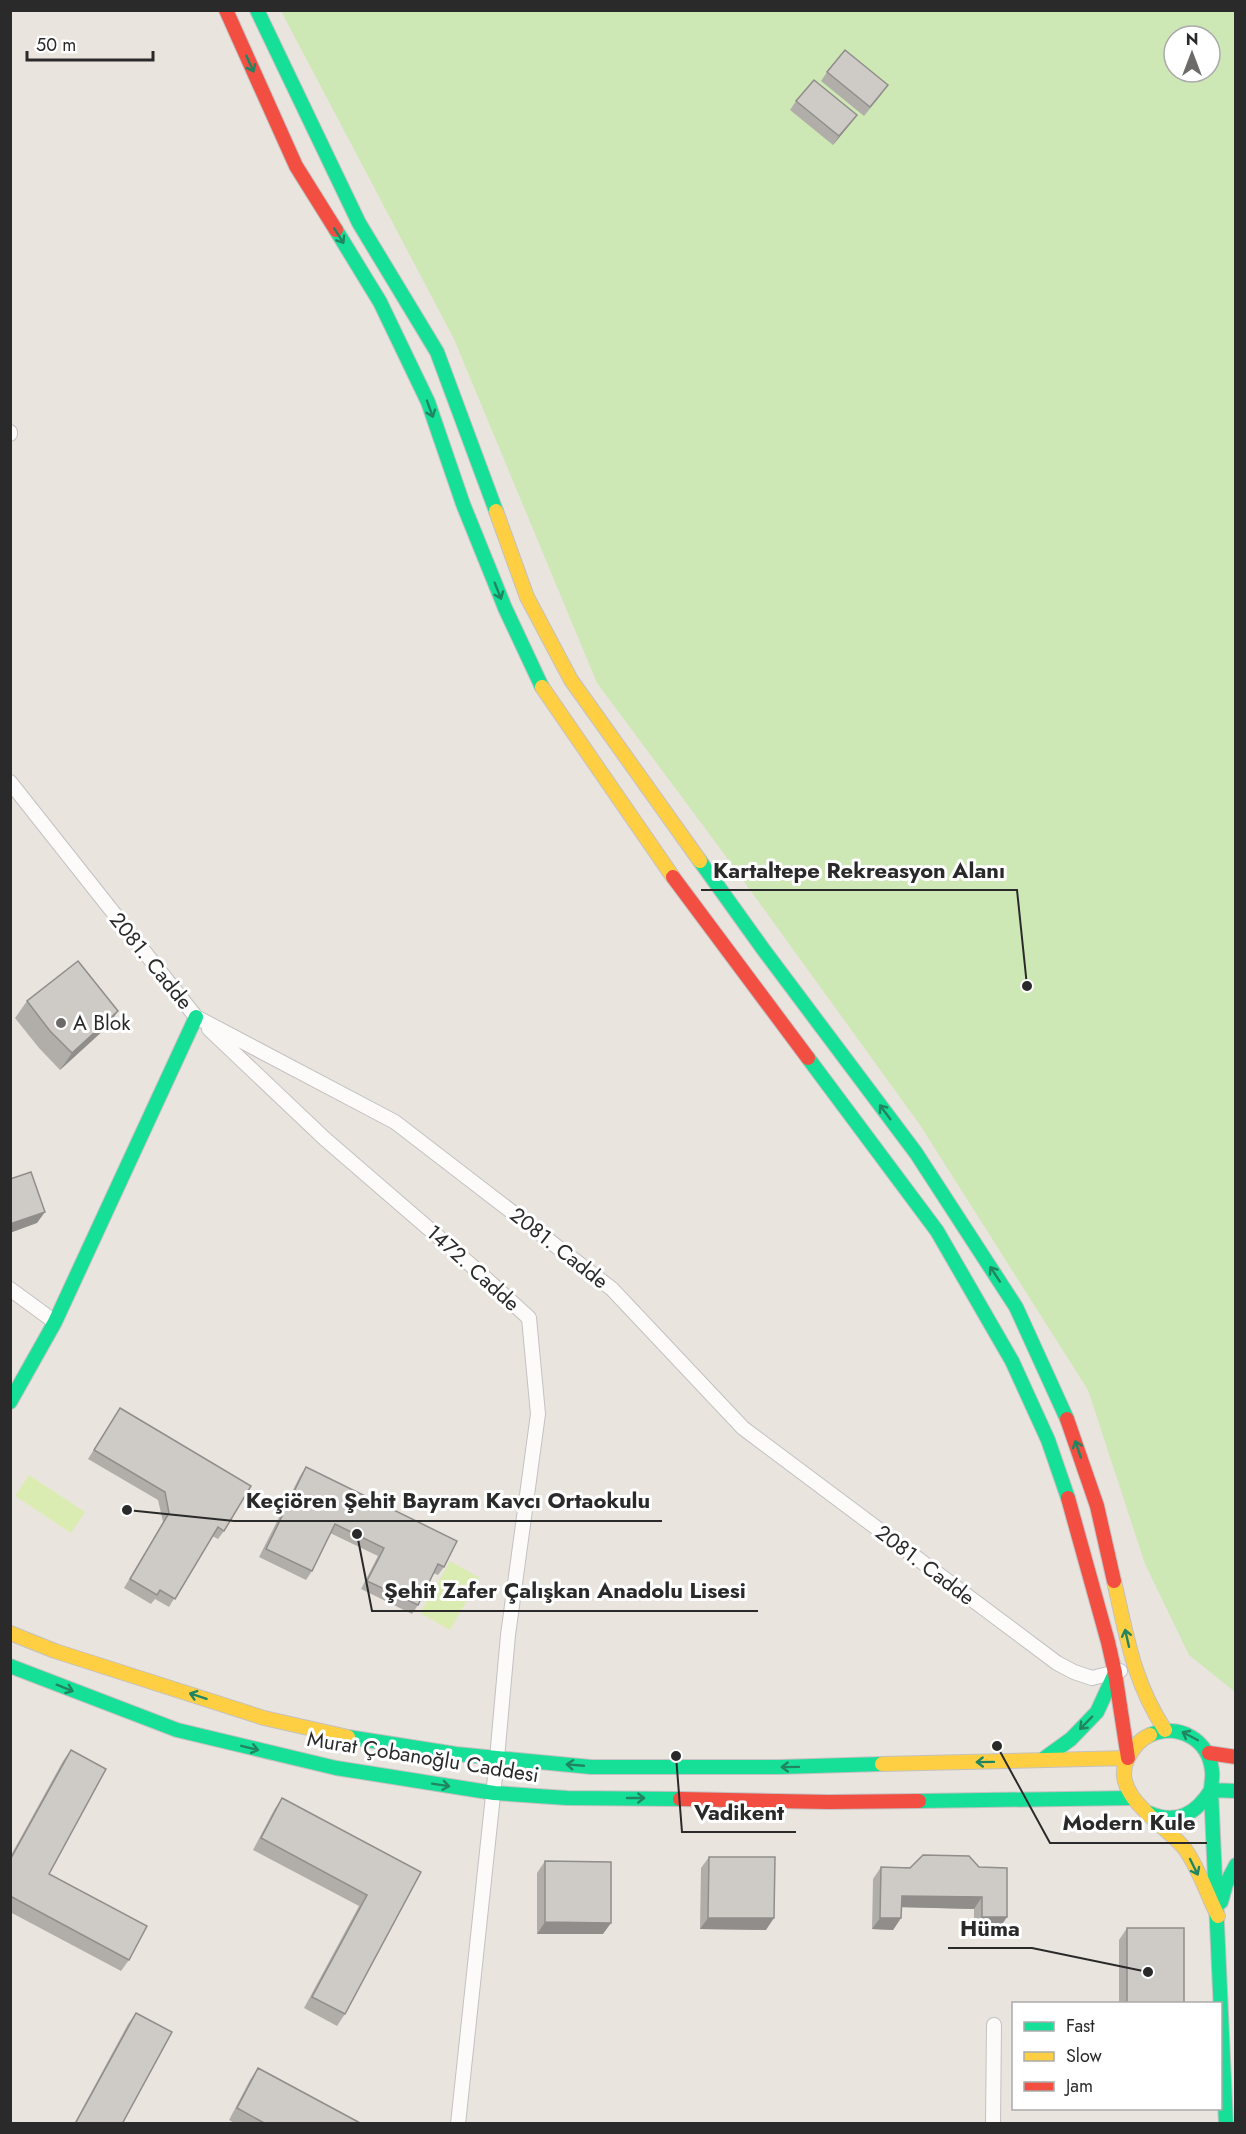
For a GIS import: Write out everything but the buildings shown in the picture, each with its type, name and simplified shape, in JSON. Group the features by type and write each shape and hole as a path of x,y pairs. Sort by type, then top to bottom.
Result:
{"main road":[{"path":"226,10 296,166 380,302 428,402 463,504 505,608 541,685 664,864 937,1231 1012,1361 1048,1440 1074,1513 1115,1673 1128,1758"},
{"path":"257,10 359,223 437,352 527,597 571,680 763,949 916,1153 1016,1307 1072,1430 1097,1506 1134,1668 1150,1707 1165,1730"},
{"path":"10,1402 55,1322 196,1017"},
{"name":"Murat Çobanoğlu Caddesi","path":"10,1633 55,1651 264,1718 353,1738 497,1758 591,1767 779,1767 1128,1758"},
{"name":"Murat Çobanoğlu Caddesi","path":"10,1666 177,1730 336,1768 494,1793 567,1798 829,1802 1132,1798"},
{"path":"1042,1760 1071,1738 1097,1712 1115,1673"},
{"path":"1218,1916 1188,1855 1170,1833 1141,1809 1127,1787 1124,1775 1132,1749 1152,1733 1178,1730 1191,1735 1201,1743 1213,1765 1214,1778 1211,1790 1218,1916 1221,2002"},
{"path":"1209,1754 1236,1757"},
{"path":"1211,1790 1236,1791"},
{"path":"1141,1809 1153,1816 1167,1819 1181,1817 1199,1807 1211,1790"},
{"path":"1218,1916 1226,1884 1236,1865"},
{"path":"1222,2020 1226,2124"}],"street":[{"name":"2081. Cadde","path":"10,782 196,1017 395,1122 612,1289 743,1428 1057,1663 1092,1678 1134,1668"},
{"name":"1472. Cadde","path":"196,1017 325,1139 529,1318 538,1414 508,1635 494,1793 458,2124"},
{"path":"10,1289 55,1322"},
{"path":"993,2124 994,2025"}],"green space":[{"path":"281,11 1235,11 1235,1692 1189,1655 1145,1564 1088,1390 920,1125 597,683 454,339"},
{"path":"29,1475 85,1512 71,1533 15,1496"},
{"path":"450,1561 480,1578 450,1630 420,1613"}],"traffic: fast":[{"path":"257,10 359,223 437,352 496,511"},
{"path":"336,230 380,302 428,402 463,504 505,608 542,687"},
{"path":"700,861 916,1153 1016,1307 1067,1419"},
{"path":"10,1402 55,1322 196,1017"},
{"path":"808,1058 937,1231 1012,1361 1048,1440 1068,1498"},
{"path":"10,1666 177,1730 336,1768 494,1793 567,1798 680,1799"},
{"path":"1042,1760 1071,1739 1097,1712 1115,1673"},
{"path":"1150,1735 1171,1731 1190,1736 1205,1750 1210,1760 1221,2002"},
{"path":"348,1737 456,1754 591,1767 779,1767 882,1764"},
{"path":"1211,1790 1236,1791"},
{"path":"1149,1813 1168,1818 1185,1815 1199,1805 1211,1790"},
{"path":"919,1801 1132,1798"},
{"path":"1221,1902 1226,1884 1236,1865"},
{"path":"1222,2035 1226,2124"}],"traffic: slow":[{"path":"496,511 527,597 571,680 700,861"},
{"path":"542,687 673,877"},
{"path":"1114,1581 1127,1640 1138,1676 1165,1730"},
{"path":"10,1633 55,1651 264,1718 348,1737"},
{"path":"1150,1735 1137,1744 1128,1758 1124,1771 1126,1784 1142,1808 1185,1849 1199,1873 1218,1916"},
{"path":"882,1764 1128,1758"}],"traffic: jam":[{"path":"226,10 296,166 336,230"},
{"path":"673,877 808,1058"},
{"path":"1067,1419 1097,1506 1114,1581"},
{"path":"1068,1498 1108,1642 1128,1758"},
{"path":"1209,1753 1236,1757"},
{"path":"680,1799 919,1801"}],"place":[{"name":"Kartaltepe Rekreasyon Alanı","path":"1027,986"},
{"name":"A Blok","path":"61,1023"},
{"name":"Keçiören Şehit Bayram Kavcı Ortaokulu","path":"127,1510"},
{"name":"Şehit Zafer Çalışkan Anadolu Lisesi","path":"357,1534"},
{"name":"Modern Kule","path":"997,1746"},
{"name":"Vadikent","path":"676,1756"},
{"name":"Hüma","path":"1148,1972"}]}
